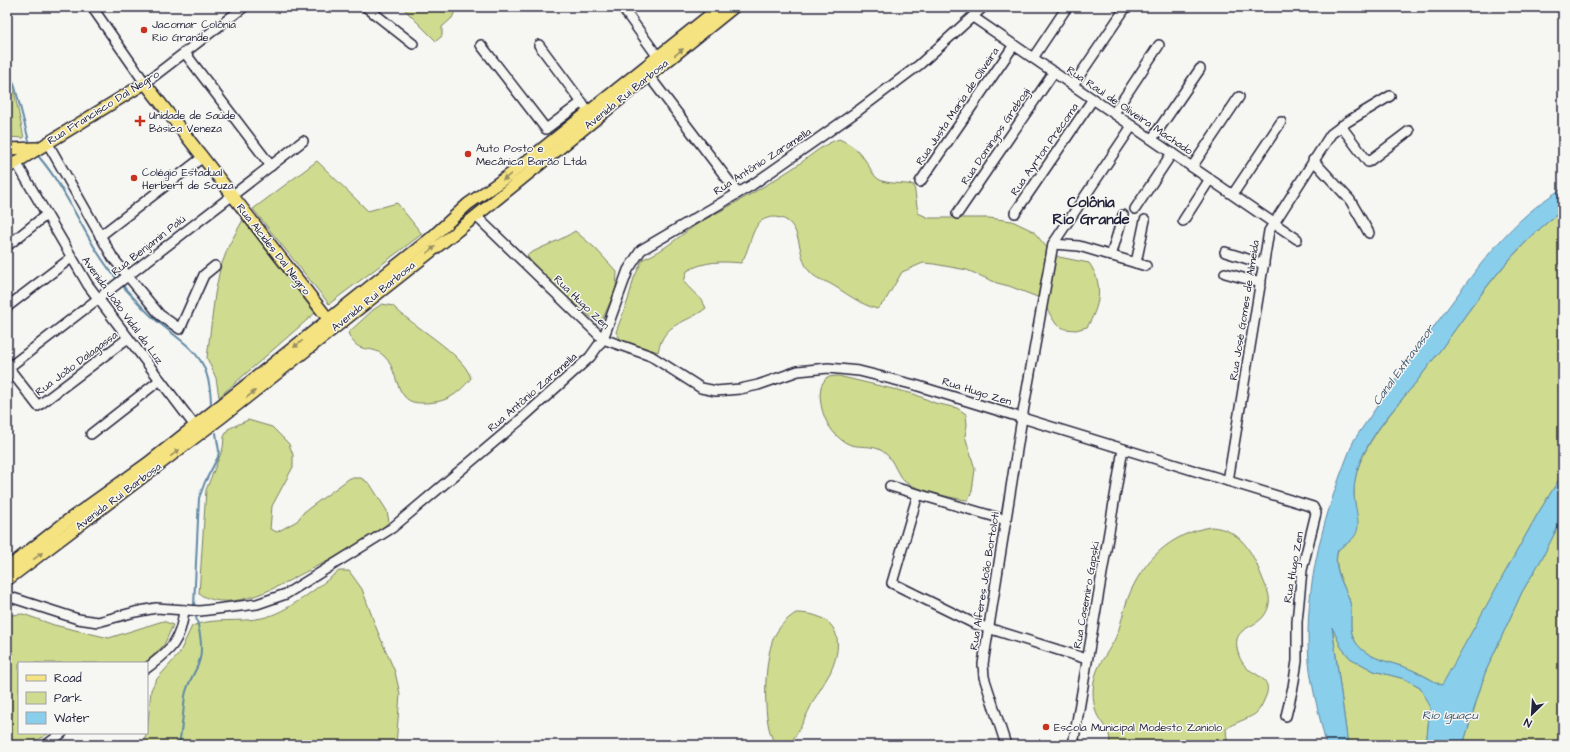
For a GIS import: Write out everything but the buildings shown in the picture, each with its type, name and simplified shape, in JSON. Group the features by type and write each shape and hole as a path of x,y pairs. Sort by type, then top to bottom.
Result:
{"main road":[{"name":"Avenida Rui Barbosa","path":"7,580 332,323 439,232 467,205 494,187 720,7"},
{"name":"Avenida Rui Barbosa","path":"332,323 475,217 734,7"},
{"name":"Rua Francisco Dal Negro","path":"11,165 145,83"},
{"name":"Rua Alcides Dal Negro","path":"145,83 332,323"},
{"path":"7,149 43,145"},
{"path":"7,149 14,156 11,165"},
{"path":"467,205 464,211 466,216 475,217"},
{"name":"Avenida Rui Barbosa","path":"7,568 67,521 130,477 195,426 207,422"}],"street":[{"path":"92,7 145,83"},
{"name":"Rua Francisco Dal Negro","path":"145,83 244,7"},
{"path":"366,7 413,44"},
{"path":"622,7 658,57"},
{"name":"Rua Antônio Zaramella","path":"7,596 88,622 105,622 146,610 167,608 184,610 212,610 257,604 286,594 392,528 524,416 590,357 603,339 630,266 641,250 738,193 887,90 933,53 983,7"},
{"path":"1033,58 1067,7"},
{"path":"1073,85 1124,10"},
{"name":"Rua Raul de Oliveira Machado","path":"973,17 1297,239"},
{"name":"Rua Justa Maria de Oliveira","path":"920,182 1014,44"},
{"path":"481,45 546,129 582,102"},
{"path":"539,45 589,112"},
{"path":"1114,113 1159,45"},
{"path":"185,53 271,166"},
{"path":"1152,139 1200,69"},
{"name":"Rua Domingos Grebogi","path":"957,214 1054,72"},
{"path":"649,76 738,193"},
{"name":"Rua José Gomes de Almeida","path":"1228,480 1264,264 1266,237 1313,160 1331,134 1341,126 1390,96"},
{"path":"1192,167 1240,97"},
{"name":"Rua Ayrton Précoma","path":"1015,213 1093,99"},
{"path":"1233,194 1281,122"},
{"path":"1053,244 1132,126"},
{"path":"1341,126 1368,162 1409,131"},
{"name":"Rua Benjamin Palú","path":"8,367 303,141"},
{"path":"43,145 100,236 113,258 123,280 160,315 180,329 203,277 215,266"},
{"path":"1135,209 1172,153"},
{"path":"100,236 203,157"},
{"path":"1313,160 1350,200 1369,233"},
{"name":"Avenida João Vidal da Luz","path":"11,165 46,215 71,258 98,299 195,426"},
{"path":"1183,221 1210,179"},
{"path":"7,246 46,215"},
{"path":"1112,256 1124,215"},
{"name":"Rua Hugo Zen","path":"475,217 603,339 651,356 696,385 707,390 728,391 750,388 808,369 843,368 894,379 1313,507 1316,513 1302,570 1296,622 1297,661 1293,688 1286,716"},
{"path":"1136,263 1145,220"},
{"path":"1053,244 1071,245 1146,266"},
{"name":"Rua Alferes João Bortoloti","path":"1006,745 984,677 983,664 1022,418 1053,244"},
{"path":"1225,252 1264,264"},
{"path":"7,307 71,258"},
{"path":"1224,273 1261,283"},
{"name":"Rua João Dalagassa","path":"8,367 38,406 128,338"},
{"path":"91,434 160,380"},
{"name":"Rua Casemiro Gapski","path":"1072,745 1123,449"},
{"path":"890,486 1006,520"},
{"path":"918,494 892,583 958,617 988,629 1087,659"},
{"path":"148,667 174,644 181,629 184,610"},
{"path":"46,745 61,734"}],"green space":[{"path":"402,7 457,7 452,18 442,27 442,36 436,41"},
{"path":"7,76 13,86 24,138 7,137"},
{"path":"839,139 857,150 867,162 871,171 880,180 914,185 918,213 929,218 989,218 1012,221 1033,231 1049,250 1059,257 1089,263 1097,279 1098,295 1095,311 1087,327 1076,330 1065,329 1056,324 1040,298 997,283 967,270 934,264 923,263 902,272 885,301 877,309 870,307 812,274 805,265 798,239 791,224 785,219 770,217 762,221 755,228 741,263 713,262 700,265 687,271 684,282 706,308 670,329 665,334 658,352 621,340 616,332 628,300 634,278 643,259 666,247 702,221 746,197 796,166 826,145"},
{"path":"317,161 368,211 397,203 422,234 329,304 253,209"},
{"path":"1563,210 1563,473 1537,515 1442,686 1405,667 1381,660 1366,652 1355,641 1351,631 1350,604 1339,575 1337,556 1338,550 1352,539 1357,528 1354,493 1358,467 1371,441 1378,431 1488,286 1523,246 1542,227"},
{"path":"243,220 315,313 219,397 216,378 207,358 215,294 220,269 229,245"},
{"path":"575,231 595,248 617,272 616,289 600,325 534,269 527,255"},
{"path":"382,304 393,306 457,358 466,368 471,378 461,390 444,400 437,402 422,403 411,401 407,399 399,388 391,366 384,356 374,350 356,345 348,333 373,310"},
{"path":"838,376 914,394 935,403 957,408 966,414 967,425 965,436 975,469 972,491 968,500 934,493 908,484 901,478 891,460 882,451 874,448 851,445 836,436 826,421 820,395 821,386 827,377"},
{"path":"248,420 272,427 289,444 293,455 293,467 272,506 270,529 277,532 297,521 304,512 350,478 361,478 370,484 387,511 389,522 371,537 352,549 285,583 241,600 212,600 199,594 206,490 223,448 224,437 228,429"},
{"path":"1563,517 1563,745 1463,745 1485,673 1522,592 1541,560"},
{"path":"1211,527 1230,532 1244,543 1254,559 1268,592 1269,604 1265,614 1256,623 1239,634 1237,639 1239,655 1243,663 1248,669 1261,677 1266,683 1267,692 1263,702 1255,714 1226,729 1227,740 1235,745 1109,745 1110,740 1108,732 1098,716 1095,707 1093,694 1095,675 1115,639 1126,603 1134,585 1141,572 1150,561 1171,542 1183,535"},
{"path":"339,571 349,571 362,589 377,630 395,672 400,694 396,745 142,745 147,734 148,734 151,690 156,680 179,654 192,626 200,623 262,618 282,611 312,592"},
{"path":"796,613 810,614 829,623 834,630 837,639 837,649 835,661 830,673 814,700 803,723 789,745 776,745 771,736 766,708 766,676 768,660 776,633 792,615"},
{"path":"23,614 54,625 109,638 163,621 173,625 164,645 146,662 18,662 18,734 47,734 30,745 7,745 7,618 11,615"},
{"path":"1332,625 1341,647 1350,658 1374,671 1405,679 1420,687 1430,708 1426,745 1348,745"}],"water":[{"name":"Rio Iguaçu","path":"1563,188 1563,210 1542,227 1504,265 1471,307 1424,372 1384,421 1370,442 1362,458 1357,472 1354,488 1358,522 1357,533 1351,541 1338,550 1336,563 1339,575 1349,599 1351,610 1351,631 1355,641 1366,652 1373,656 1405,667 1442,685 1537,515 1563,473 1563,517 1541,560 1522,592 1485,673 1463,745 1426,745 1430,708 1420,687 1405,679 1374,671 1350,658 1341,647 1332,627 1348,745 1326,745 1310,672 1308,633 1309,605 1318,548 1325,521 1343,466 1354,440 1457,295 1497,244 1527,214"}],"waterway":[{"path":"7,66 15,87 29,141"},
{"path":"39,157 60,187 97,251 118,280"},
{"path":"121,284 152,317 189,347 196,355 207,375 211,404"},
{"path":"194,606 199,498 205,482 218,457 219,451 216,433"},
{"path":"179,745 185,696 198,665 201,653 200,635 196,617"}],"place":[{"name":"Jacomar Colônia Rio Grande","path":"144,30"},
{"name":"Unidade de Saúde Básica Veneza","path":"140,121"},
{"name":"Auto Posto e Mecânica Barão Ltda","path":"468,154"},
{"name":"Colégio Estadual Herbert de Souza","path":"134,178"},
{"name":"Escola Municipal Modesto Zaniolo","path":"1046,727"}],"district":[{"name":"Colônia Rio Grande","path":"1091,210"}],"water label":[{"name":"Canal Extravasor","path":"1403,365"}]}
